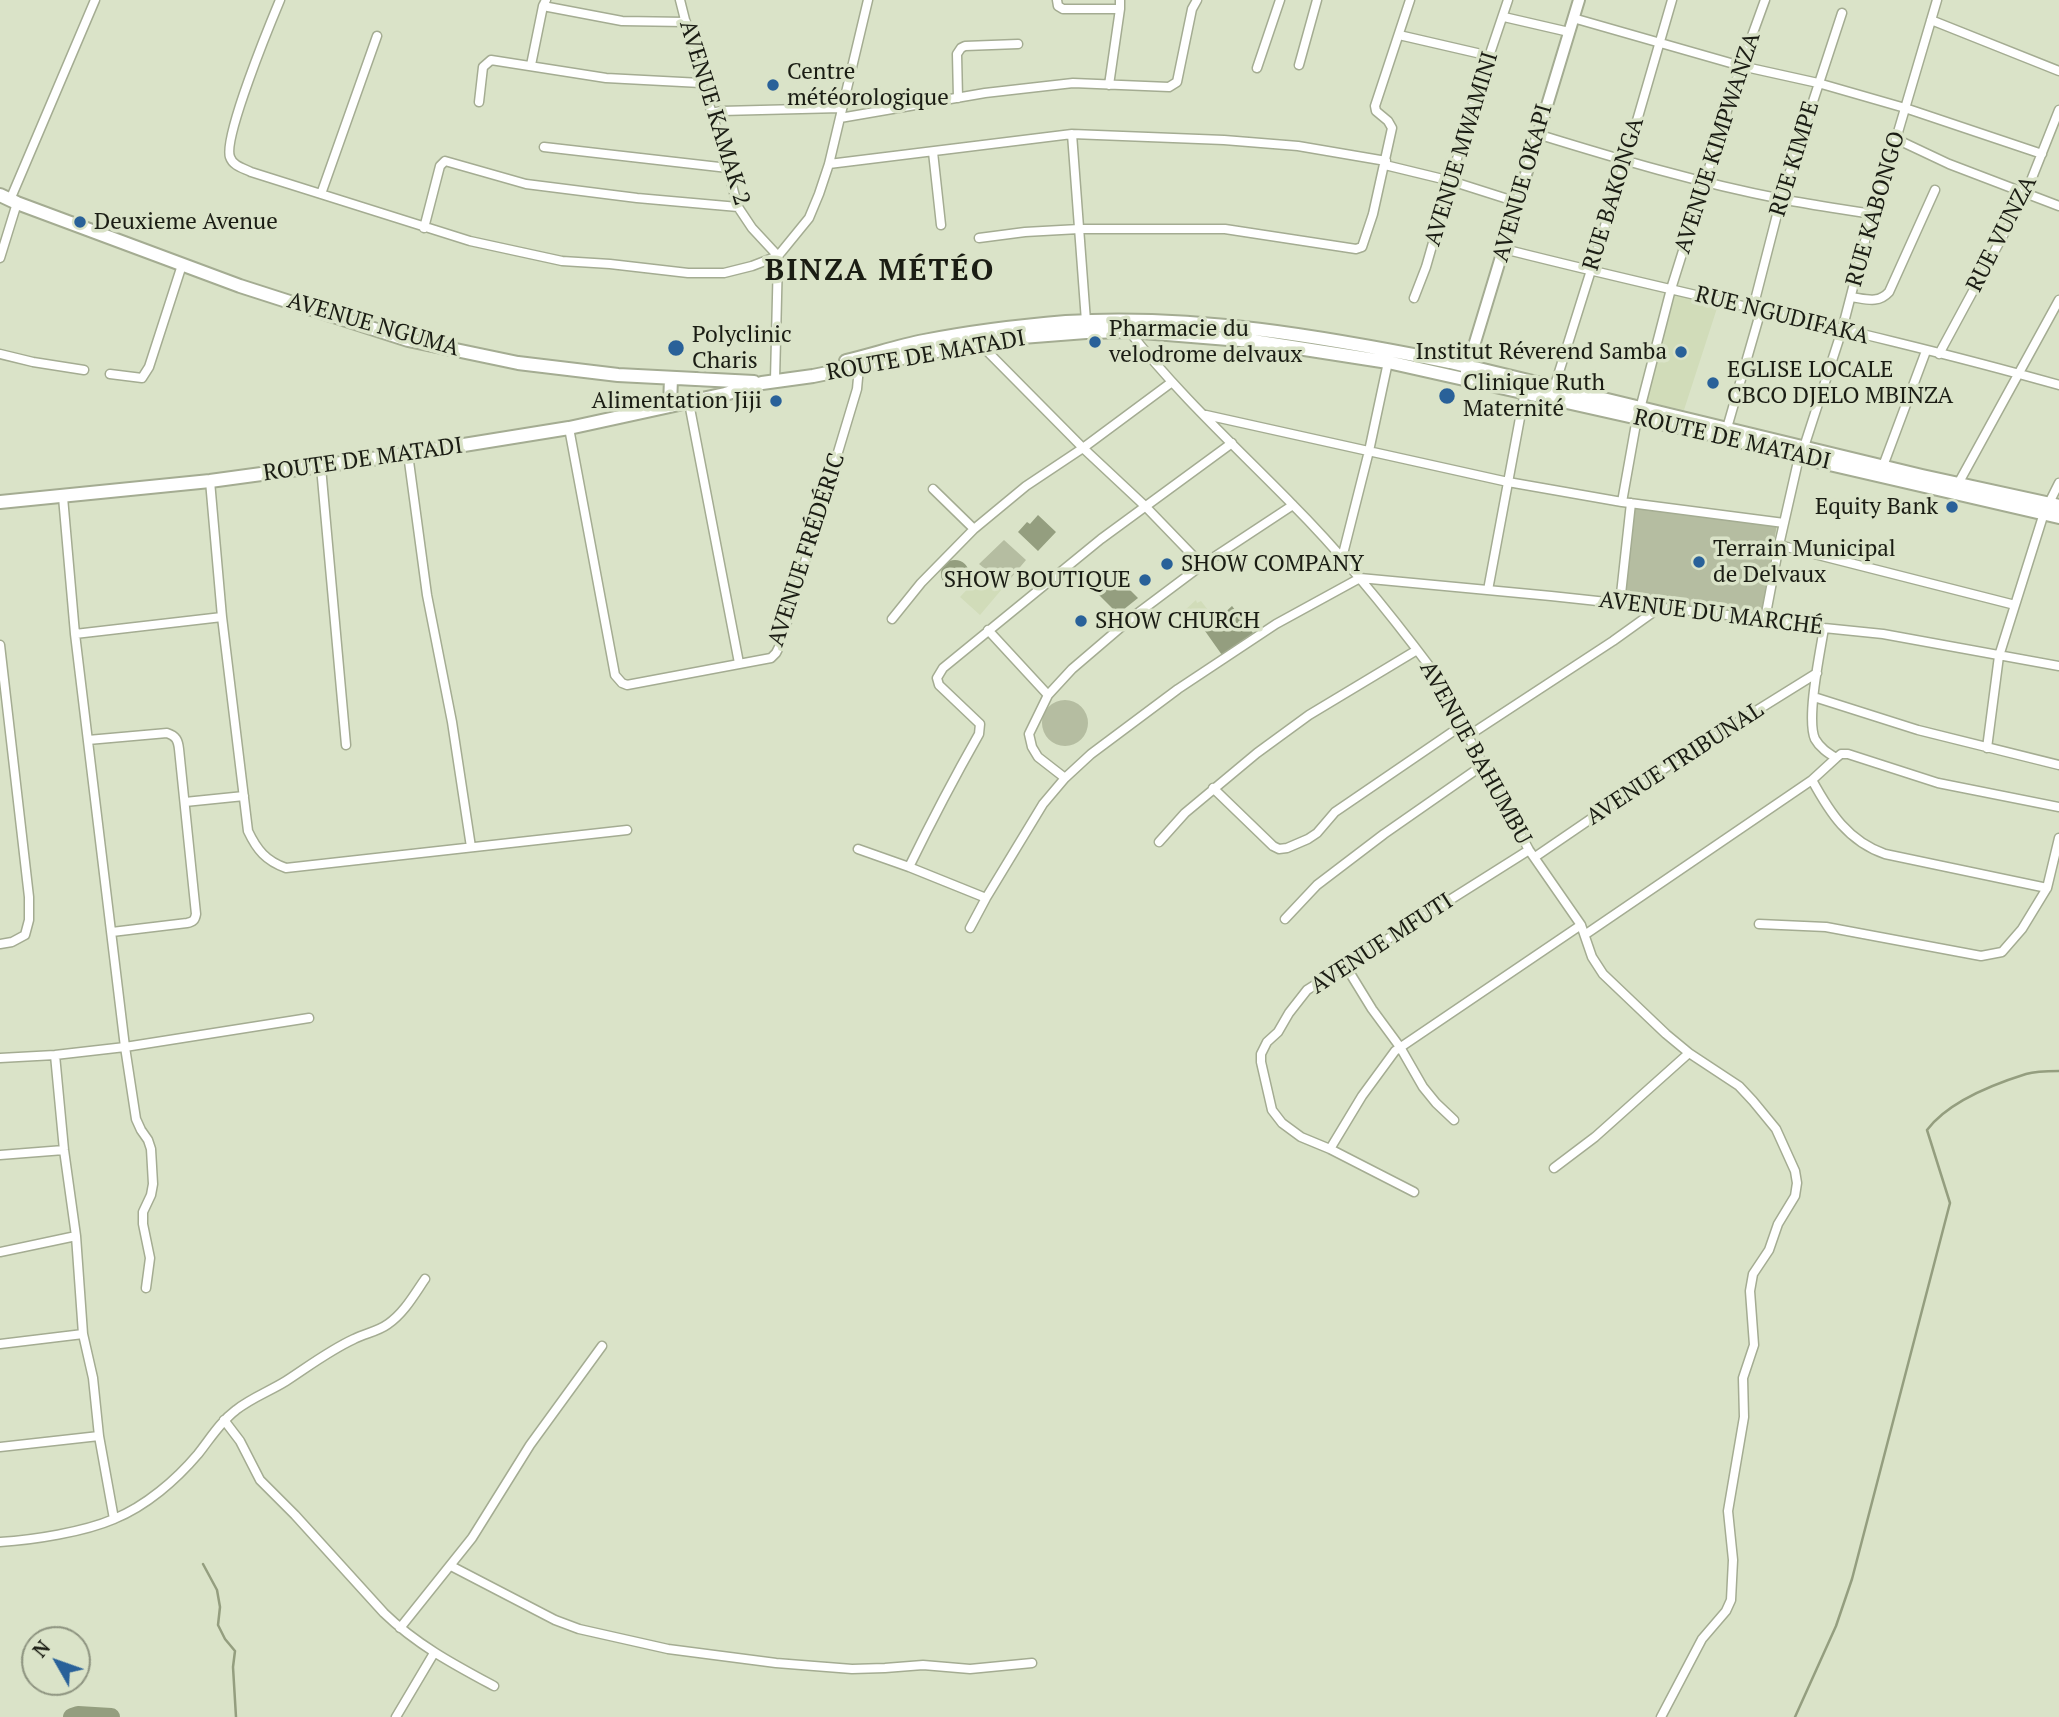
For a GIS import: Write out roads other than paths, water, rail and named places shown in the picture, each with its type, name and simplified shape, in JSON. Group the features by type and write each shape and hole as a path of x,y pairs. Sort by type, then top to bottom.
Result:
{"main road":[{"name":"AVENUE NGUMA","path":"9,199 240,286 408,340 518,363 618,375 773,381"},
{"name":"ROUTE DE MATADI","path":"773,381 859,367 956,341 1022,327 1086,321 1191,335 1381,348 1524,391 1703,427 1802,452 2050,507"},
{"name":"ROUTE DE MATADI","path":"0,502 321,467 569,428 725,394 794,373 921,342 979,343 1128,326"},
{"name":"ROUTE DE MATADI","path":"1279,339 1388,362 1554,388 1638,413"},
{"path":"670,406 671,378"},
{"name":"ROUTE DE MATADI","path":"1703,427 1727,428 1802,452 1884,466 2050,507 2059,517"}],"street":[{"path":"0,258 9,199 95,0"},
{"path":"280,0 251,71 230,142 229,155 234,164 251,172 424,228 495,247 562,261 688,273 724,273 778,256 809,219 829,164 868,0"},
{"name":"AVENUE KAMAK 2","path":"680,0 701,83 738,207 752,228 778,256"},
{"path":"1056,0 1058,6 1063,9 1120,5 1110,86"},
{"path":"840,118 958,98 1073,83 1169,87 1177,82 1192,9 1198,0"},
{"path":"1257,68 1280,0"},
{"path":"1299,65 1317,0"},
{"path":"979,238 1079,229 1225,229 1356,249 1362,247 1373,214 1392,124 1376,111 1375,106 1410,0"},
{"name":"AVENUE MWAMINI","path":"1414,298 1426,267 1471,110 1508,0"},
{"name":"AVENUE OKAPI","path":"1466,373 1579,0"},
{"name":"RUE BAKONGA","path":"1554,388 1625,162 1672,0"},
{"name":"AVENUE KIMPWANZA","path":"1622,502 1638,413 1671,289 1741,66 1765,0"},
{"name":"RUE KABONGO","path":"1765,619 1779,545 1802,452 1842,330 1872,214 1937,0"},
{"path":"531,65 545,3 622,21 686,22"},
{"name":"RUE KIMPE","path":"1727,428 1781,200 1842,13"},
{"path":"1504,17 1569,32"},
{"path":"1573,18 1741,66 1818,83 1905,108 2042,154"},
{"path":"1931,20 2059,71"},
{"path":"1399,35 1490,56"},
{"path":"321,194 377,36"},
{"path":"958,98 957,54 961,48 1018,44"},
{"path":"479,102 483,67 491,60 606,78 701,83"},
{"path":"712,113 841,108"},
{"name":"RUE VUNZA","path":"1939,354 2026,193 2059,110"},
{"path":"1072,134 1086,321"},
{"path":"829,164 1072,134 1224,140 1298,146 1385,163 1517,202"},
{"path":"1537,134 1625,162 1704,182 1781,200 1872,214"},
{"path":"1896,139 1949,164 2059,206"},
{"path":"544,147 728,168"},
{"path":"933,152 941,225"},
{"path":"424,228 440,166 445,161 526,184 738,207"},
{"path":"1851,297 1876,301 1889,292 1935,190"},
{"name":"RUE NGUDIFAKA","path":"1504,249 2059,385"},
{"path":"773,381 778,256"},
{"path":"110,374 142,378 149,367 182,265"},
{"path":"1958,484 2059,300"},
{"name":"AVENUE BAHUMBU","path":"1128,326 1172,382 1293,505 1360,578 1433,671 1532,854 1581,925 1592,957 1603,974 1689,1053 1739,1086 1776,1129 1795,1171 1795,1196 1778,1224 1769,1250 1753,1274 1750,1291 1754,1345 1743,1378 1744,1418 1728,1511 1733,1560 1731,1600 1726,1611 1702,1639 1661,1717"},
{"path":"979,343 1202,565"},
{"path":"1884,466 1926,351"},
{"path":"0,354 84,370"},
{"path":"1342,558 1388,362"},
{"name":"AVENUE FRÉDÉRIC","path":"569,428 618,680 627,685 771,658 780,645 857,389 859,367"},
{"path":"892,619 920,583 974,529 1026,486 1083,448 1172,382"},
{"path":"1488,590 1524,391"},
{"path":"689,402 739,663"},
{"path":"1205,415 1508,482 1622,502 1784,523"},
{"path":"909,867 945,793 979,734 980,724 939,685 937,678 943,668 1144,506 1232,443"},
{"path":"408,454 427,595 452,723 471,847"},
{"path":"321,467 346,745"},
{"path":"210,481 222,617 248,831 254,845 265,857 286,868 627,830"},
{"path":"1987,748 1998,656 2059,482"},
{"path":"933,489 974,529"},
{"path":"63,497 75,634 125,1047 136,1119 151,1149 153,1184 143,1212 150,1258 146,1288"},
{"path":"1620,603 1631,503"},
{"path":"1065,778 1038,757 1029,734 1048,695 1103,642 1202,565 1293,505"},
{"path":"1779,545 2015,605"},
{"path":"970,928 1043,804 1065,778 1091,754 1178,689 1276,625 1360,578"},
{"name":"AVENUE DU MARCHÉ","path":"1360,578 1765,619 1883,634 2059,666"},
{"path":"1468,736 1659,608"},
{"path":"75,634 222,617"},
{"path":"1824,628 1812,728 1818,744 1836,758"},
{"path":"988,630 1048,695"},
{"path":"0,645 29,887 29,920 25,935 12,942 0,944"},
{"path":"1159,842 1185,813 1213,788 1310,715 1417,650"},
{"name":"AVENUE TRIBUNAL","path":"1532,854 1817,673"},
{"path":"1814,697 1918,730 2059,765"},
{"path":"1213,788 1273,846 1279,849 1287,848 1308,839 1335,812 1461,726"},
{"path":"88,740 167,733 178,740 195,919 187,923 112,932"},
{"path":"1586,934 1812,780 1842,754 1937,783 2059,807"},
{"path":"1285,919 1317,885 1483,765"},
{"path":"1812,780 1841,824 1853,838 1868,848 1885,854 2048,888"},
{"path":"185,802 244,796"},
{"path":"1759,924 1826,927 1981,956 2002,952 2022,929 2048,888 2059,838"},
{"path":"858,849 986,898"},
{"name":"AVENUE MFUTI","path":"1331,1149 1301,1137 1282,1123 1272,1110 1261,1062 1261,1054 1267,1042 1278,1032 1307,990 1532,854"},
{"path":"1414,1192 1331,1149 1362,1096 1400,1047 1581,925"},
{"path":"1345,965 1400,1047 1423,1087 1454,1119"},
{"path":"0,1058 125,1047 309,1018"},
{"path":"1554,1168 1594,1137 1689,1053"},
{"path":"55,1055 76,1236 83,1334 93,1378 99,1436 114,1519"},
{"path":"0,1155 64,1150"},
{"path":"0,1252 76,1236"},
{"path":"0,1542 19,1541 77,1529 114,1519 139,1506 196,1456 223,1420 237,1408 285,1382 329,1352 388,1324 401,1312 425,1279"},
{"path":"0,1344 83,1334"},
{"path":"400,1628 472,1538 530,1445 602,1346"},
{"path":"223,1420 245,1450 260,1480 400,1628 434,1653 494,1686"},
{"path":"0,1447 99,1436"},
{"path":"451,1566 555,1620 579,1629 668,1649 852,1669 923,1665 970,1670 1032,1663"},
{"path":"396,1717 434,1653"}],"waterway":[{"path":"1795,1717 1836,1626 1852,1579 1950,1203 1927,1130 1947,1111 1986,1089 2030,1073 2059,1071"},
{"path":"203,1564 217,1590 220,1607 218,1625 235,1651 233,1667 236,1717"},
{"path":"72,1717 111,1717"}],"place":[{"name":"Centre météorologique","path":"773,85"},
{"name":"Deuxieme Avenue","path":"80,222"},
{"name":"Pharmacie du velodrome delvaux","path":"1095,342"},
{"name":"Polyclinic Charis","path":"676,348"},
{"name":"Institut Réverend Samba","path":"1681,352"},
{"name":"EGLISE LOCALE CBCO DJELO MBINZA","path":"1713,383"},
{"name":"Clinique Ruth Maternité","path":"1447,396"},
{"name":"Alimentation Jiji","path":"776,401"},
{"name":"Equity Bank","path":"1952,507"},
{"name":"Terrain Municipal de Delvaux","path":"1699,562"},
{"name":"SHOW COMPANY","path":"1167,564"},
{"name":"SHOW BOUTIQUE","path":"1145,580"},
{"name":"SHOW CHURCH","path":"1081,621"}],"district":[{"name":"BINZA MÉTÉO","path":"880,271"}]}
